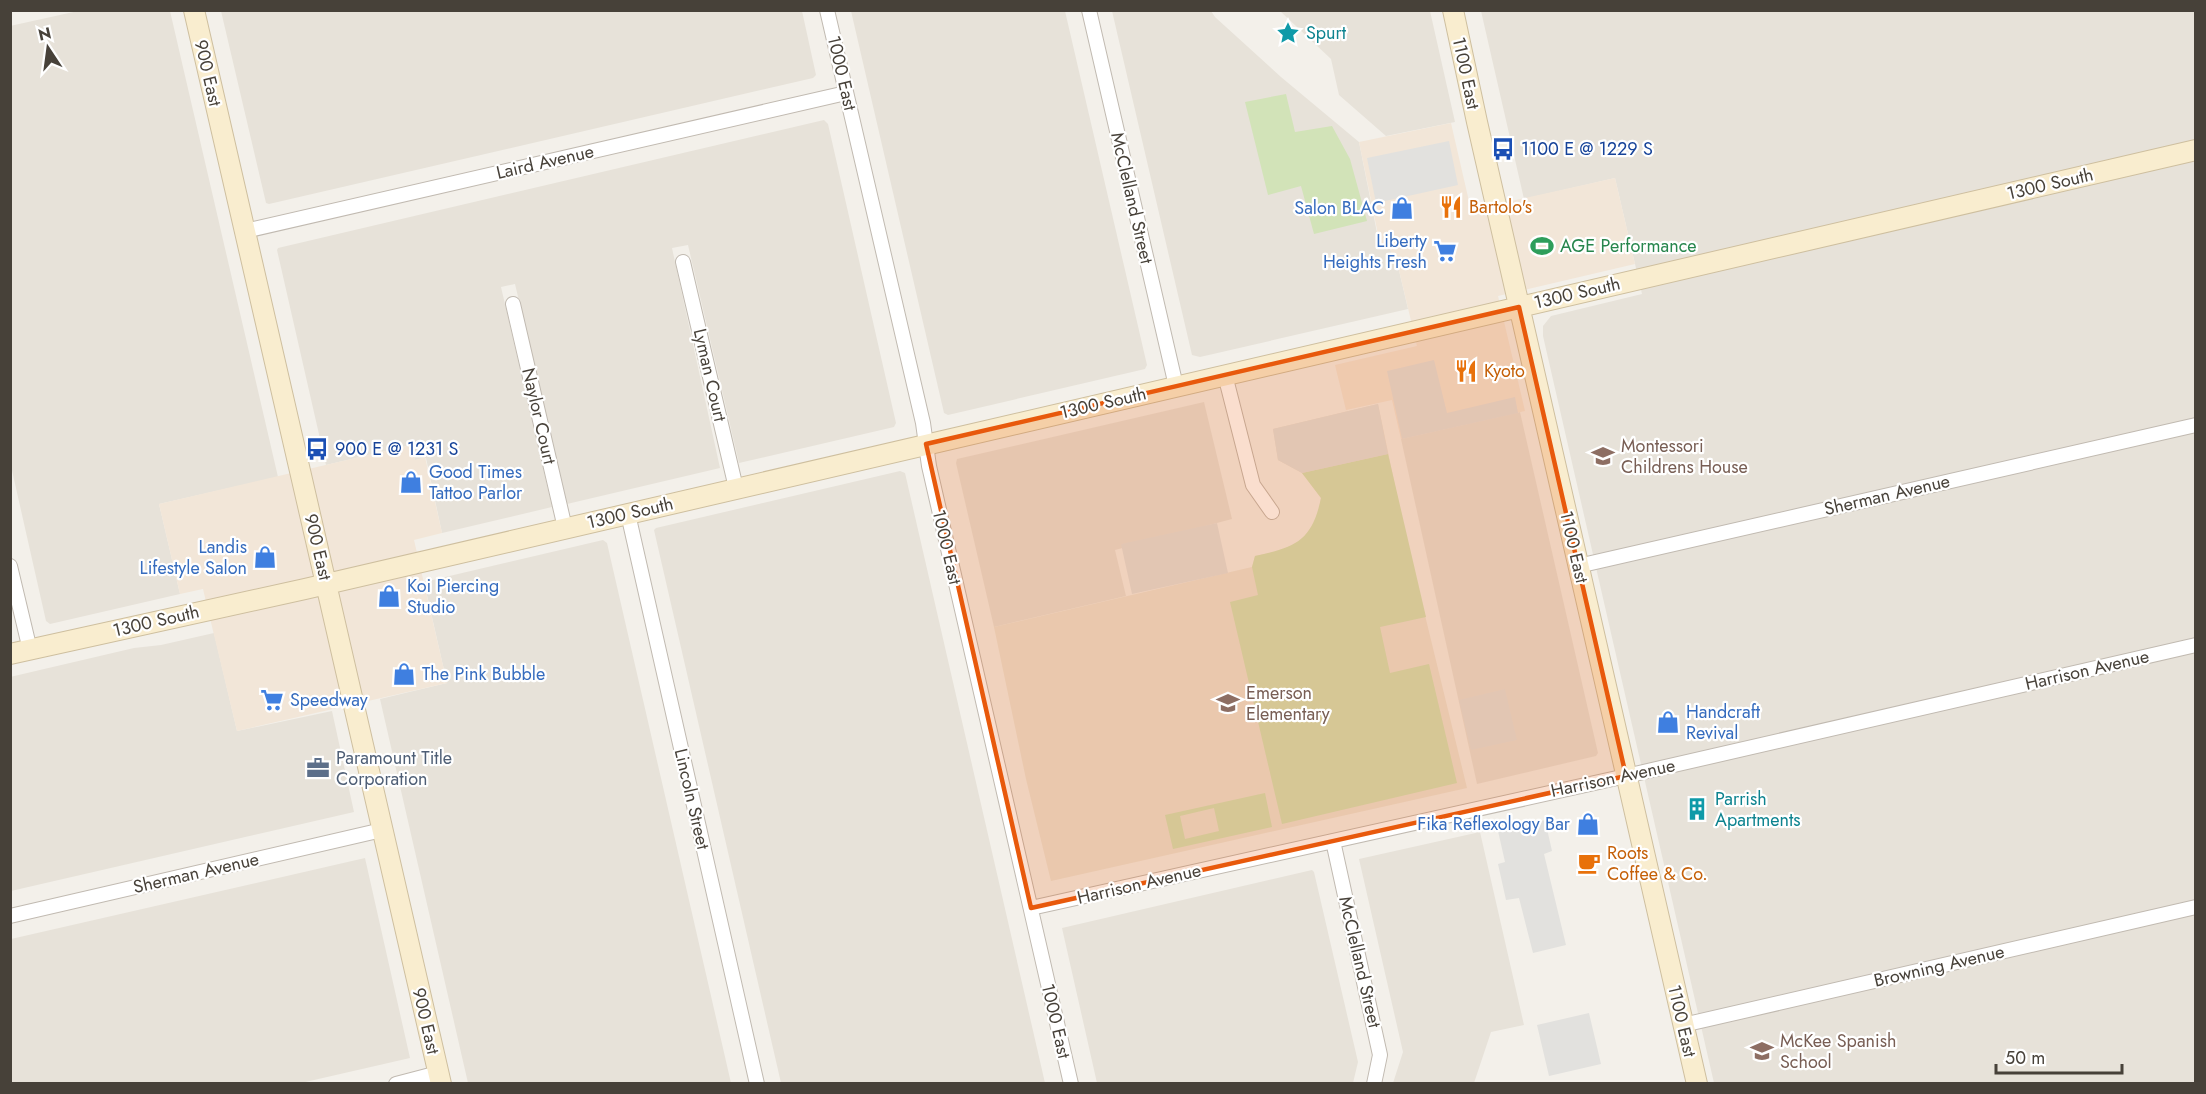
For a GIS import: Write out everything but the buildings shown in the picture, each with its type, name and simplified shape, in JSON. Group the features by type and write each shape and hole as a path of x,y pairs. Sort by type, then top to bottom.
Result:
{"street":[{"name":"900 East","path":"194,10 439,1078"},
{"name":"1000 East","path":"827,10 923,423 929,466 1071,1083"},
{"name":"McClelland Street","path":"1089,10 1176,386"},
{"name":"1100 East","path":"1453,10 1697,1083"},
{"name":"Laird Avenue","path":"245,231 846,93"},
{"name":"1300 South","path":"20,652 326,584 2196,150"},
{"name":"Lyman Court","path":"683,262 736,488"},
{"name":"Naylor Court","path":"513,304 565,528"},
{"path":"1226,375 1253,485 1272,512"},
{"name":"Sherman Avenue","path":"1578,566 2196,425"},
{"name":"Lincoln Street","path":"628,513 757,1083"},
{"path":"10,566 20,652"},
{"name":"Harrison Avenue","path":"1031,908 1626,776 2196,645"},
{"name":"Sherman Avenue","path":"10,916 382,830"},
{"name":"McClelland Street","path":"1333,842 1380,1055 1374,1083"},
{"name":"Browning Avenue","path":"1683,1025 2196,908"},
{"path":"396,1083 439,1078"}],"highlighted area":[{"path":"1519,307 1626,776 1031,908 926,444"}],"shaded area":[{"path":"78,11 170,11 278,477 159,504 180,594 50,624 46,621 11,466 10,26"},
{"path":"221,11 802,11 816,75 813,78 269,204 266,203"},
{"path":"851,11 1065,11 1147,365 1145,369 948,415 944,413"},
{"path":"1112,11 1211,11 1281,77 1359,142 1379,243 1389,242 1393,262 1397,262 1408,309 1200,357 1192,355"},
{"path":"1280,11 1430,11 1455,122 1386,136 1339,95 1331,59"},
{"path":"1481,11 2195,11 2195,1083 1714,1083 1543,336 1543,326 1551,316 1642,294 1615,178 1524,199"},
{"path":"824,120 828,124 896,423 894,427 739,463 688,245 672,248 720,468 567,504 515,284 501,287 552,507 442,533 426,458 415,460 411,445 326,465 278,248"},
{"path":"1451,123 1471,210 1615,178 1635,264 1498,296 1525,411 1401,439 1392,400 1346,410 1335,365 1417,346 1397,262 1393,263 1389,242 1380,244 1359,142"},
{"path":"1449,141 1458,185 1376,203 1367,158"},
{"path":"1434,360 1447,413 1515,397 1518,413 1402,439 1387,371"},
{"path":"1204,402 1232,519 1115,550 1126,596 994,627 956,463 957,459"},
{"name":"Emerson Elementary","path":"1378,404 1404,529 1467,788 1051,881 1026,779 994,627 1252,567 1255,556 1280,551 1301,541 1317,519 1321,498 1302,473 1278,460 1273,429"},
{"path":"1378,404 1388,454 1302,473 1278,460 1273,429"},
{"path":"1520,412 1598,753 1596,756 1477,784 1401,439"},
{"path":"411,445 415,460 425,457 442,533 414,540 447,683 237,731 203,589 180,594 159,504"},
{"path":"900,471 905,473 1045,1083 781,1083 654,530"},
{"path":"1217,523 1228,573 1132,594 1121,544"},
{"path":"603,540 607,543 731,1083 468,1083 380,699 447,683 424,582"},
{"path":"214,633 237,731 332,711 354,812 11,891 10,677 134,648 161,645"},
{"path":"1505,689 1517,740 1471,750 1459,700"},
{"path":"1545,820 1552,851 1544,854 1566,945 1533,953 1519,898 1506,900 1498,864 1505,862 1498,831"},
{"path":"1480,832 1524,1025 1491,1032 1474,1083 1393,1083 1403,1052 1359,859"},
{"path":"365,858 410,1058 301,1083 11,1083 11,939"},
{"path":"1312,870 1358,1062 1353,1083 1097,1083 1062,928"},
{"path":"1589,1013 1601,1064 1549,1076 1537,1025"}],"green space":[{"path":"1286,94 1295,132 1332,126 1350,159 1367,221 1314,234 1301,186 1268,195 1245,102"},
{"path":"1388,454 1426,617 1380,627 1390,673 1429,664 1457,783 1282,824 1230,602 1258,595 1252,567 1255,556 1292,545 1307,533 1313,524 1321,498 1302,473"},
{"path":"1265,793 1272,827 1173,849 1165,815","holes":["1214,808 1219,831 1185,839 1180,816"]}],"place":[{"name":"Spurt","path":"1288,33"},
{"name":"1100 E @ 1229 S","path":"1503,149"},
{"name":"Bartolo's","path":"1451,207"},
{"name":"Salon BLAC","path":"1402,208"},
{"name":"AGE Performance","path":"1542,246"},
{"name":"Liberty Heights Fresh","path":"1445,251"},
{"name":"Kyoto","path":"1466,371"},
{"name":"900 E @ 1231 S","path":"317,449"},
{"name":"Montessori Childrens House","path":"1603,456"},
{"name":"Good Times Tattoo Parlor","path":"411,482"},
{"name":"Landis Lifestyle Salon","path":"265,557"},
{"name":"Koi Piercing Studio","path":"389,596"},
{"name":"The Pink Bubble","path":"404,674"},
{"name":"Speedway","path":"272,700"},
{"name":"Emerson Elementary","path":"1228,703"},
{"name":"Handcraft Revival","path":"1668,722"},
{"name":"Paramount Title Corporation","path":"318,768"},
{"name":"Parrish Apartments","path":"1697,809"},
{"name":"Fika Reflexology Bar","path":"1588,824"},
{"name":"Roots Coffee & Co.","path":"1589,863"},
{"name":"McKee Spanish School","path":"1762,1051"}]}
